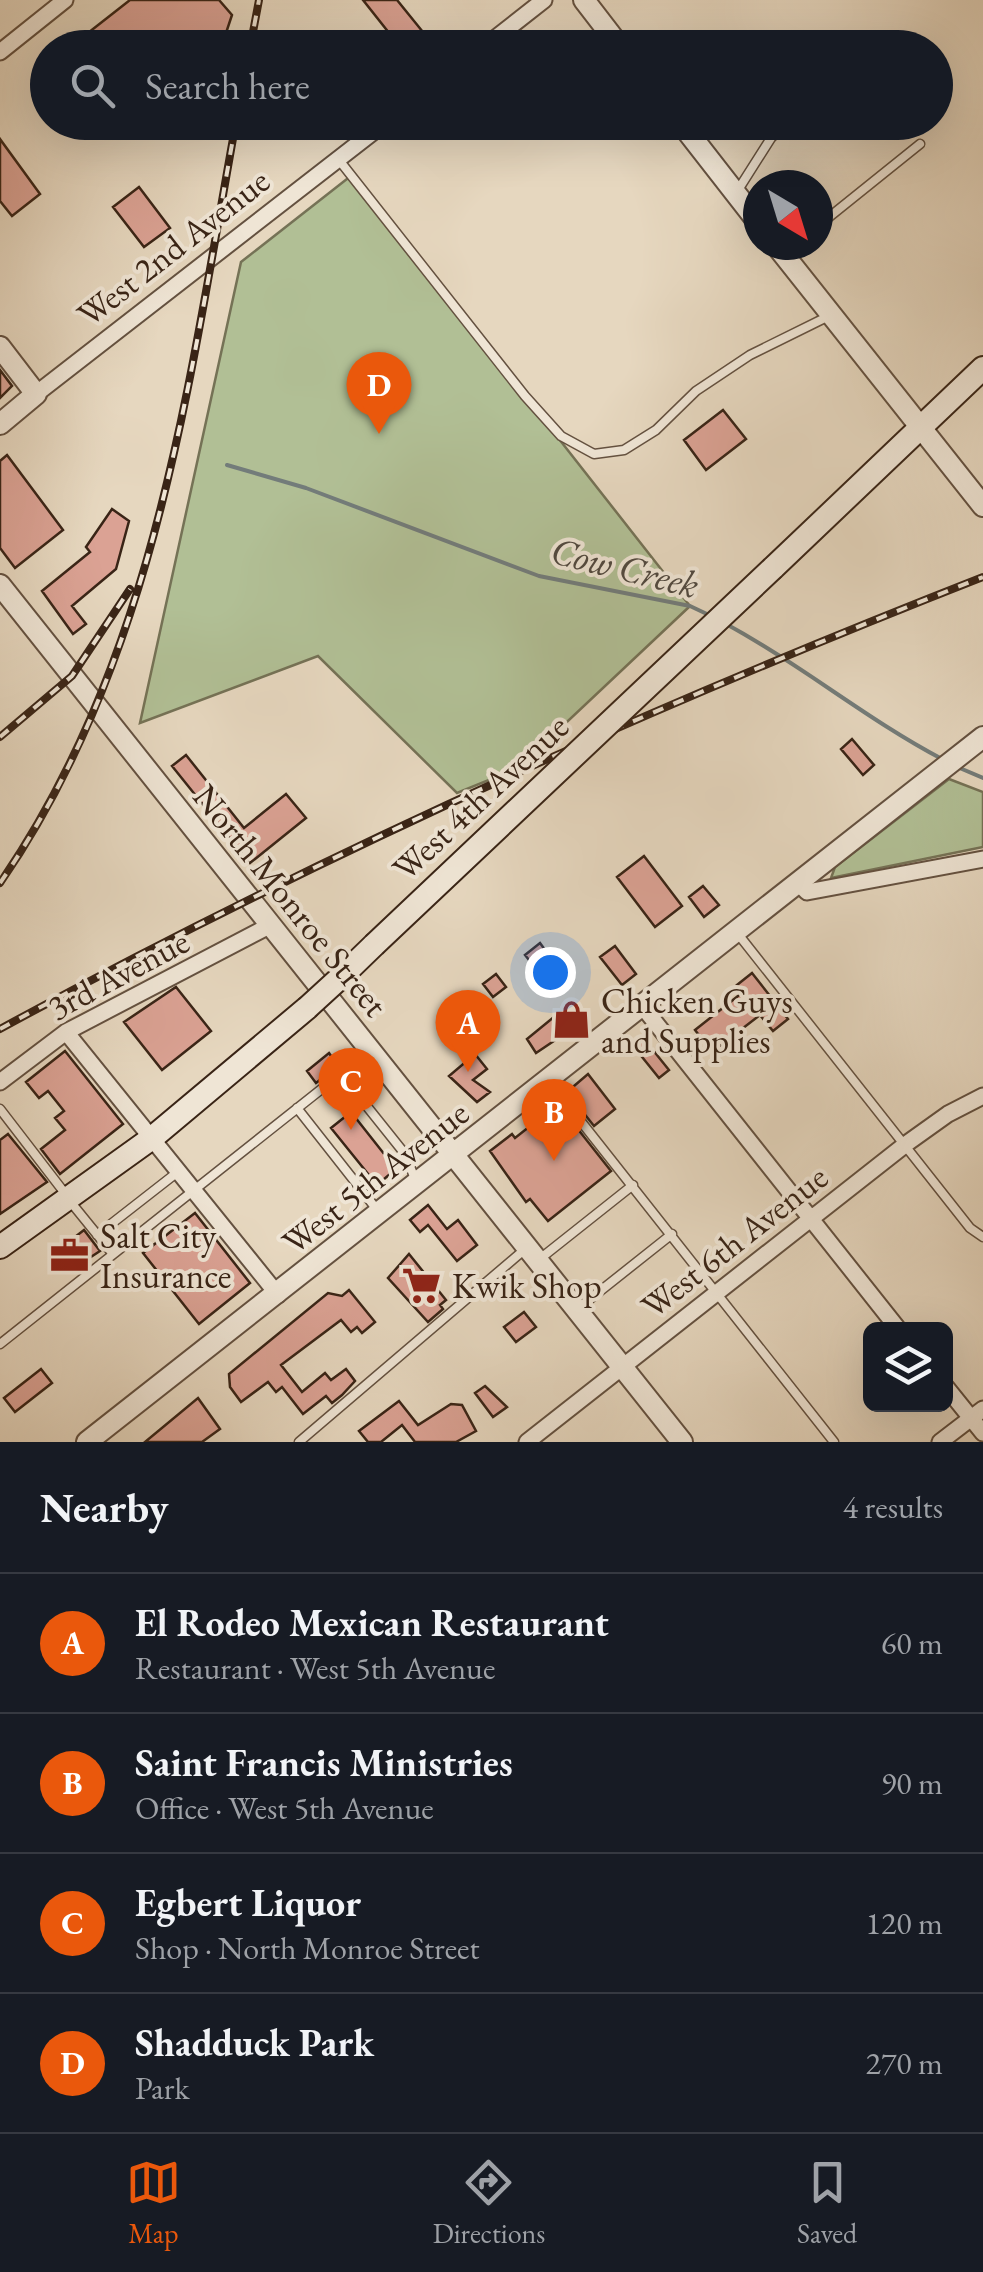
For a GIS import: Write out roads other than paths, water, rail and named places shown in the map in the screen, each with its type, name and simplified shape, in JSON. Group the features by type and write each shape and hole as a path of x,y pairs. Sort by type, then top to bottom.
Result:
{"main road":[{"name":"West 4th Avenue","path":"0,1246 152,1138 307,1008 983,368"}],"street":[{"path":"0,52 66,0"},
{"path":"505,30 544,0"},
{"path":"584,0 607,30"},
{"name":"West 2nd Avenue","path":"0,424 363,140"},
{"path":"694,140 743,203"},
{"path":"793,260 831,314 983,506"},
{"path":"0,347 36,394"},
{"name":"North Monroe Street","path":"0,585 682,1442"},
{"name":"West 5th Avenue","path":"87,1442 977,741"},
{"path":"799,884 807,892 983,859"},
{"name":"3rd Avenue","path":"0,1082 66,1032 269,926"},
{"path":"642,1006 893,1322"},
{"path":"66,1032 278,1294"},
{"name":"West 6th Avenue","path":"527,1442 906,1144 948,1114 983,1096"},
{"path":"953,1393 977,1414 983,1433"},
{"path":"940,1442 977,1414"}],"lane":[{"path":"736,194 770,140"},
{"path":"833,214 920,144"},
{"path":"339,159 525,396 561,436 594,454 624,450 750,354 831,314"},
{"path":"737,932 983,1238"},
{"path":"0,1344 371,1051"},
{"path":"341,1074 405,1154 418,1184"},
{"path":"549,1081 834,1442"},
{"path":"297,1108 380,1214"},
{"path":"0,1109 112,1254"},
{"path":"97,1235 179,1171"},
{"path":"299,1442 532,1254 633,1185"},
{"path":"576,1310 672,1234"}],"waterway":[{"name":"Cow Creek","path":"227,465 306,488 539,576 690,606 709,615"},
{"name":"Cow Creek","path":"726,624 942,759"},
{"name":"Cow Creek","path":"955,766 983,778"}],"railway":[{"path":"253,30 259,0"},
{"path":"0,883 53,796 96,706 131,613 181,419 233,140"},
{"path":"0,1029 240,904 484,788 733,679 983,577"},
{"path":"0,737 72,676 130,589"}],"place":[{"name":"Shadduck Park","path":"379,434"},
{"name":"Chicken Guys and Supplies","path":"571,1020"},
{"name":"El Rodeo Mexican Restaurant","path":"468,1072"},
{"name":"Egbert Liquor","path":"351,1130"},
{"name":"Saint Francis Ministries","path":"554,1161"},
{"name":"Salt City Insurance","path":"70,1255"},
{"name":"Kwik Shop","path":"422,1285"}]}
